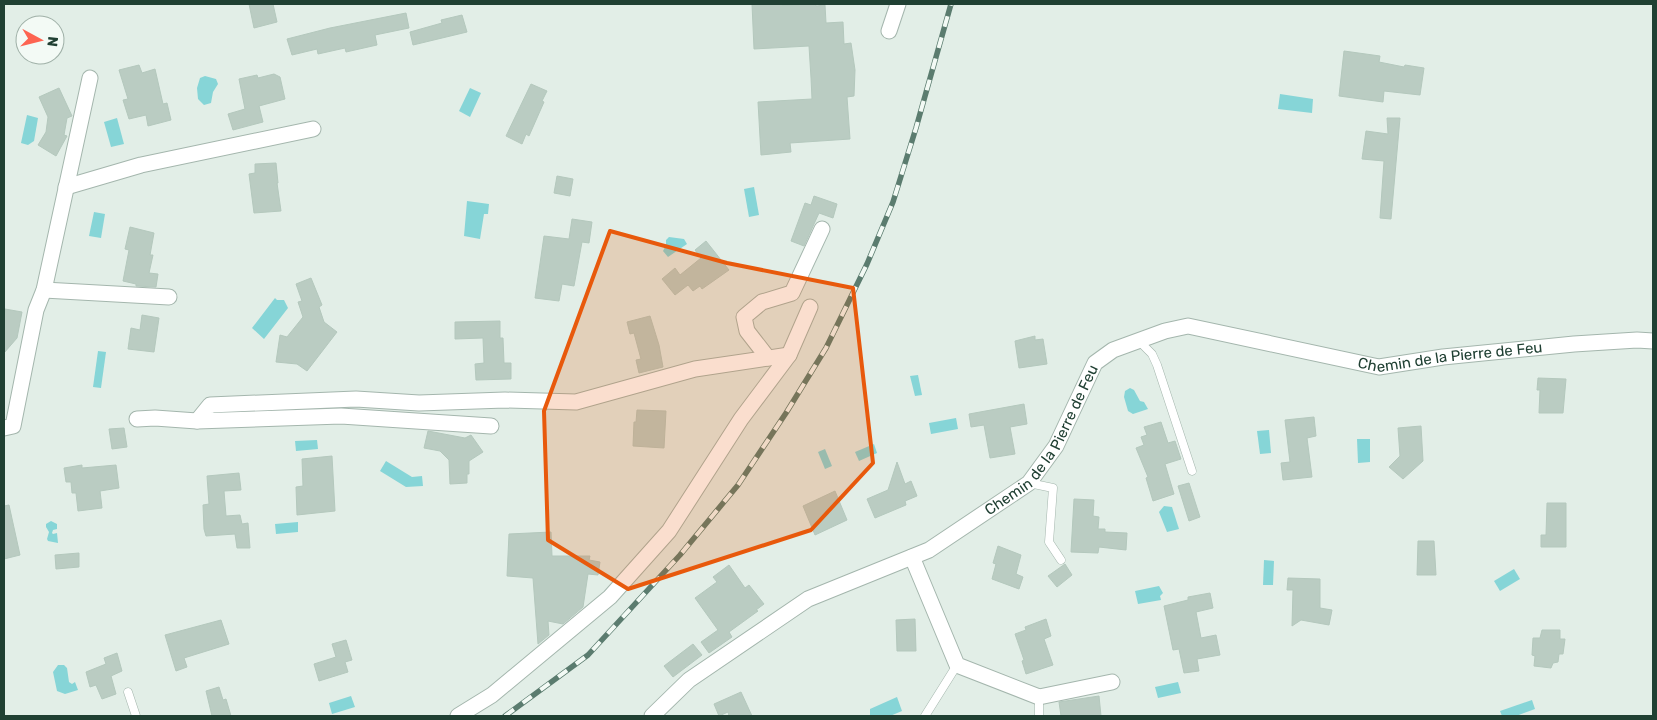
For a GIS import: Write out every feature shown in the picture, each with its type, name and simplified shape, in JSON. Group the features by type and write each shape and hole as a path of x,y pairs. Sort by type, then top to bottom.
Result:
{"street":[{"path":"889,31 898,4"},
{"path":"4,428 13,426 36,310 44,290 90,78"},
{"path":"66,187 141,165 313,129"},
{"path":"768,358 747,331 744,317 762,302 792,293 822,229"},
{"path":"44,290 169,297"},
{"path":"458,716 492,695 610,597 669,531 741,418 788,354 810,307"},
{"name":"Chemin de la Pierre de Feu","path":"652,716 689,680 808,599 928,550 1029,483 1056,446 1095,363 1113,350 1139,340 1165,331 1188,326 1379,367 1490,352 1637,340 1653,341"},
{"path":"197,421 210,405 356,398 419,403 505,400 576,402 695,368 788,354"},
{"path":"136,420 154,418 197,421 341,416 491,426"},
{"path":"912,557 957,665 1039,697 1112,682"}],"lane":[{"path":"1139,340 1152,354 1157,365 1192,471"},
{"path":"1029,483 1053,488 1049,542 1061,560"},
{"path":"925,716 957,665"},
{"path":"128,692 136,716"},
{"path":"1039,697 1039,716"}],"highlighted area":[{"path":"610,231 727,263 853,288 873,463 811,530 628,589 548,540 544,411"}],"water":[{"path":"205,76 216,79 218,84 213,92 211,103 204,105 198,99 197,88 200,78"},
{"path":"470,88 481,93 470,117 459,111"},
{"path":"1280,94 1313,99 1312,113 1278,109"},
{"path":"27,115 38,118 34,141 28,145 21,143"},
{"path":"117,118 124,144 111,147 104,122"},
{"path":"754,187 759,215 749,217 744,189"},
{"path":"467,201 489,204 488,214 484,214 480,239 464,236"},
{"path":"94,212 105,214 101,238 89,236"},
{"path":"669,237 684,239 687,244 668,257 663,251 666,240"},
{"path":"275,298 277,300 284,300 288,308 264,339 252,328"},
{"path":"98,351 106,352 101,388 93,387"},
{"path":"918,375 922,395 915,396 910,376"},
{"path":"1130,388 1134,390 1140,401 1144,402 1148,409 1133,414 1128,411 1124,397 1125,391"},
{"path":"956,418 958,429 931,434 929,423"},
{"path":"1269,430 1271,453 1260,454 1257,431"},
{"path":"1357,439 1370,439 1370,462 1358,463"},
{"path":"317,440 318,449 296,451 295,441"},
{"path":"874,444 877,453 859,461 855,452"},
{"path":"825,449 832,466 825,469 818,452"},
{"path":"386,461 412,477 422,476 423,486 406,487 380,471"},
{"path":"1164,506 1172,507 1179,529 1167,532 1159,512"},
{"path":"51,521 57,524 57,529 53,530 52,533 57,533 58,543 48,541 47,539 49,532 46,524"},
{"path":"298,522 298,532 276,534 275,524"},
{"path":"1264,560 1274,561 1273,585 1263,585"},
{"path":"1514,569 1520,579 1500,591 1494,581"},
{"path":"1159,586 1163,593 1160,596 1161,600 1138,604 1135,591"},
{"path":"58,665 64,665 67,668 69,682 72,684 75,682 78,690 65,694 57,691 53,672"},
{"path":"1178,682 1181,693 1158,698 1155,687"},
{"path":"351,696 355,707 332,714 329,703"},
{"path":"897,697 902,711 890,716 870,716 870,709"},
{"path":"1532,700 1535,709 1516,716 1502,716 1500,711"}],"building":[{"path":"249,4 273,4 277,22 254,28"},
{"path":"752,4 825,5 826,23 843,22 844,44 851,43 855,70 854,96 847,97 850,139 790,143 791,152 761,155 758,102 812,99 811,78 809,46 754,49"},
{"path":"406,13 409,28 375,35 377,45 346,52 345,48 318,54 317,49 292,55 287,39 330,28"},
{"path":"462,15 467,32 413,45 410,32 442,23 441,20"},
{"path":"1344,51 1380,56 1379,62 1404,67 1405,65 1424,68 1420,95 1384,91 1383,102 1339,96"},
{"path":"139,65 142,73 155,69 163,104 167,103 171,120 148,126 146,115 129,119 123,100 128,99 119,70"},
{"path":"274,74 280,77 285,99 259,106 263,122 233,130 228,114 245,109 239,79 257,75 258,78"},
{"path":"531,84 547,91 529,136 526,134 522,144 506,136"},
{"path":"59,88 72,116 67,118 64,135 67,136 56,156 38,145 46,132 48,117 39,97"},
{"path":"1387,118 1400,118 1391,219 1380,218 1384,161 1362,159 1366,131 1388,134"},
{"path":"276,163 281,211 254,213 249,174 255,173 255,164"},
{"path":"557,176 573,179 570,196 554,193"},
{"path":"814,196 837,204 833,218 819,213 804,246 791,241 805,203 811,205"},
{"path":"572,219 592,222 589,243 582,242 574,286 562,284 559,301 535,298 544,236 569,239"},
{"path":"130,227 154,233 150,255 153,255 149,273 158,274 156,287 136,286 136,284 123,281 129,250 125,249"},
{"path":"706,241 729,270 702,289 700,286 693,291 688,285 675,295 662,279 675,268 680,275 701,258 695,250"},
{"path":"311,278 322,305 319,307 324,322 337,332 307,371 297,364 276,362 280,335 287,337 303,317 298,302 302,301 296,284"},
{"path":"5,309 22,312 17,338 4,353 4,317"},
{"path":"142,315 159,318 154,352 128,349 131,328 140,330"},
{"path":"650,316 659,345 663,367 639,373 636,360 641,359 634,333 630,334 627,322"},
{"path":"500,321 500,338 503,338 504,363 511,363 511,379 476,380 475,364 484,363 483,338 455,339 455,322"},
{"path":"1035,336 1035,340 1043,339 1047,364 1019,368 1015,341"},
{"path":"1538,378 1566,379 1563,413 1539,413 1540,390 1537,390"},
{"path":"1024,404 1027,424 1010,427 1015,454 990,458 984,425 971,427 969,414"},
{"path":"637,410 666,411 664,448 633,446 634,422 636,422"},
{"path":"1314,417 1316,436 1307,438 1312,477 1283,480 1281,463 1290,462 1285,420"},
{"path":"1161,422 1168,443 1175,441 1181,459 1165,464 1174,494 1153,501 1146,478 1148,477 1136,448 1144,445 1141,437 1147,435 1144,427"},
{"path":"1421,426 1423,461 1403,479 1389,467 1400,456 1398,428"},
{"path":"124,428 127,447 112,449 109,429"},
{"path":"428,431 465,438 471,435 483,452 469,461 467,483 450,484 449,460 440,451 424,448"},
{"path":"332,456 335,511 297,515 296,487 303,486 302,459"},
{"path":"897,462 905,484 911,481 917,496 905,501 906,505 875,518 867,499 888,490"},
{"path":"82,465 82,468 116,465 119,488 100,491 102,508 78,511 76,493 72,493 71,482 66,482 64,468"},
{"path":"239,473 241,490 224,491 226,516 240,515 242,524 248,523 250,548 237,548 235,534 206,536 204,529 203,505 209,504 207,476"},
{"path":"1189,483 1200,517 1189,521 1178,486"},
{"path":"835,491 847,520 815,535 803,506"},
{"path":"1074,499 1094,500 1093,516 1099,517 1098,529 1105,529 1105,532 1127,533 1126,550 1099,547 1098,553 1071,552"},
{"path":"1547,503 1566,503 1566,547 1541,547 1541,535 1546,535"},
{"path":"9,505 20,555 4,559 4,506"},
{"path":"551,532 552,556 590,556 589,560 600,562 598,575 588,574 583,607 563,624 548,621 549,635 538,644 533,578 507,576 509,534"},
{"path":"1418,541 1434,541 1436,575 1417,575"},
{"path":"998,546 1021,555 1016,574 1023,577 1019,589 992,579 996,564 993,563"},
{"path":"79,553 79,567 56,569 55,555"},
{"path":"1065,564 1072,575 1057,587 1048,576"},
{"path":"729,565 745,588 749,585 764,604 756,610 758,611 729,632 732,637 709,653 701,642 718,630 695,598 717,582 713,577"},
{"path":"1288,578 1320,579 1320,608 1332,610 1329,625 1301,620 1292,626 1293,590 1287,590"},
{"path":"1210,593 1213,608 1196,612 1201,638 1216,635 1220,655 1197,659 1199,671 1184,673 1179,649 1173,650 1164,606 1188,600 1188,597"},
{"path":"915,619 916,651 897,651 896,620"},
{"path":"1046,619 1051,636 1044,639 1053,665 1026,674 1022,661 1024,660 1015,634 1026,630 1025,627"},
{"path":"221,620 229,644 184,658 187,667 176,671 165,635"},
{"path":"1542,630 1560,630 1560,639 1565,639 1563,654 1559,654 1558,662 1553,663 1551,668 1534,666 1535,656 1532,655 1533,638 1540,638"},
{"path":"346,640 352,660 345,662 348,672 319,681 314,664 336,657 332,644"},
{"path":"693,644 702,655 673,677 664,666"},
{"path":"117,653 122,671 111,676 116,694 102,699 96,685 90,687 86,672 106,664 104,658"},
{"path":"219,687 223,700 226,699 231,716 212,716 206,691"},
{"path":"741,692 752,716 729,716 728,712 719,716 714,704"},
{"path":"1099,696 1101,716 1061,716 1059,702"}],"railway":[{"path":"505,716 588,655 680,555 738,485 786,413 826,348 867,264 893,202 951,4"}]}
